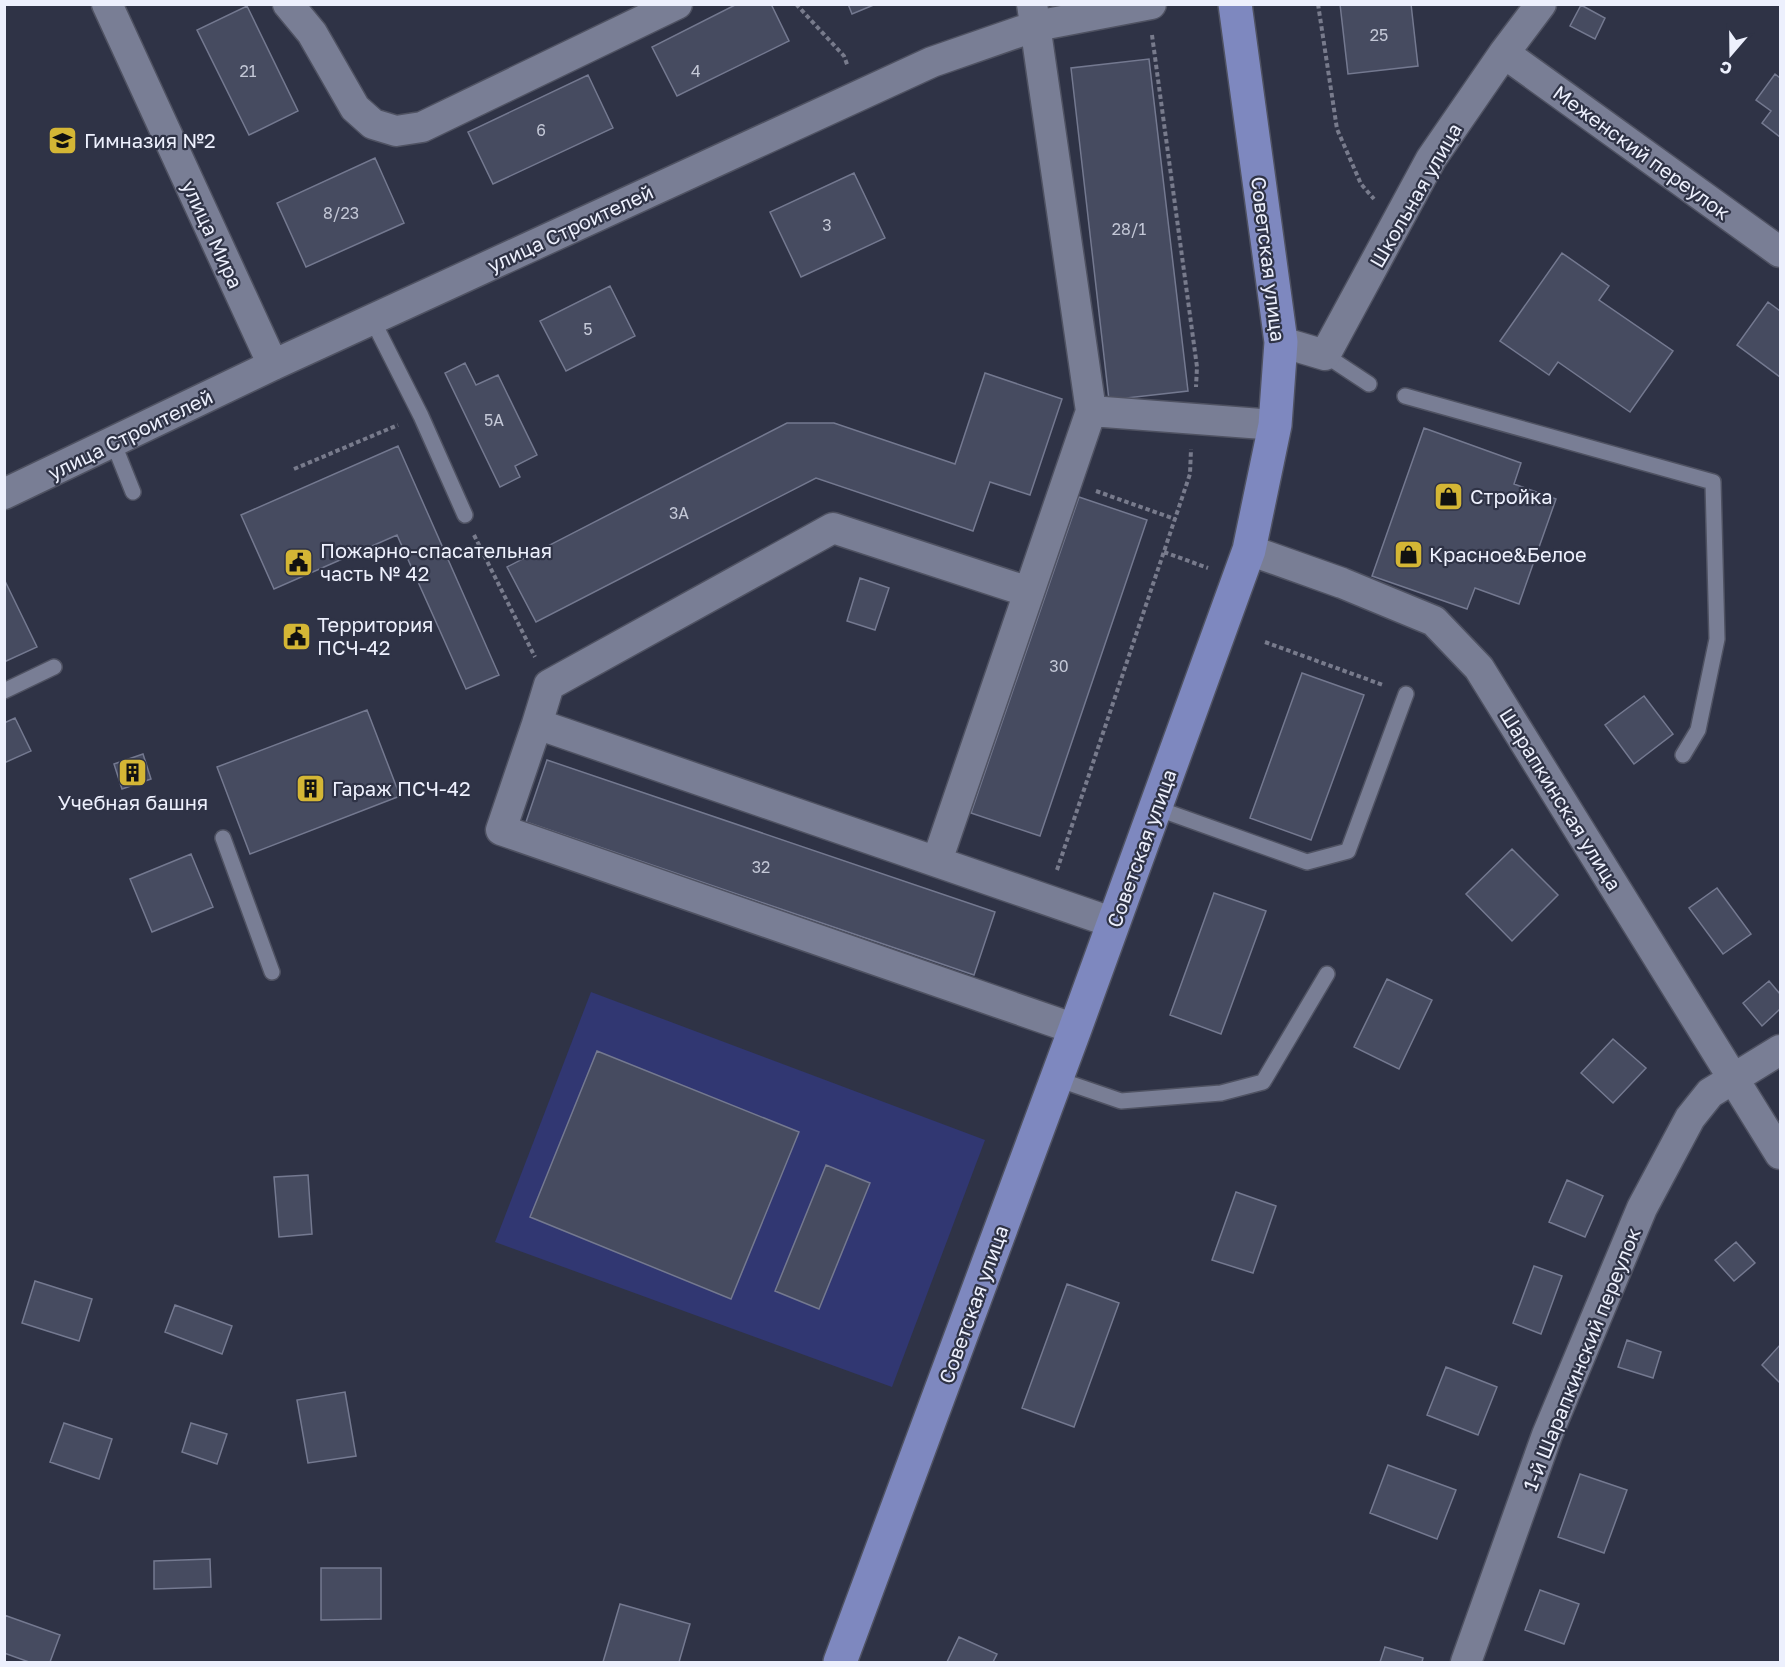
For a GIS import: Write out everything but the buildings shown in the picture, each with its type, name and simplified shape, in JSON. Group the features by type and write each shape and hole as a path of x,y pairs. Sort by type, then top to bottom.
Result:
{"main road":[{"name":"Советская улица","path":"840,1662 1057,1078 1249,550 1275,425 1281,342 1234,4"}],"street":[{"name":"улица Мира","path":"107,4 273,365"},
{"path":"288,4 312,33 355,108 373,124 396,131 422,127 677,4"},
{"name":"Школьная улица","path":"1325,355 1431,159 1504,53 1541,4"},
{"name":"улица Строителей","path":"4,494 273,365 1034,15 1149,5"},
{"path":"937,861 1091,411 1034,15"},
{"name":"Меженский переулок","path":"1504,53 1780,252"},
{"path":"1281,342 1325,355"},
{"path":"1091,411 1275,425"},
{"path":"1029,592 833,528 549,685 501,830 1075,1029"},
{"name":"Шарапкинская улица","path":"1249,550 1342,583 1434,621 1479,668 1780,1154"},
{"path":"537,724 1114,923"},
{"name":"1-й Шарапкинский переулок","path":"1466,1662 1547,1435 1642,1208 1690,1118 1710,1093 1780,1050"}],"lane":[{"path":"372,319 421,416 465,515"},
{"path":"1325,355 1369,384"},
{"path":"1405,396 1713,482 1717,639 1698,730 1683,755"},
{"path":"113,442 133,492"},
{"path":"4,691 54,667"},
{"path":"1156,808 1306,862 1347,851 1406,694"},
{"path":"223,838 272,972"},
{"path":"1057,1078 1120,1101 1221,1094 1263,1082 1327,974"}],"path":[{"path":"796,4 844,56 859,96"},
{"path":"1318,4 1337,129 1361,184 1396,224"},
{"path":"1048,899 1190,474 1197,367 1149,5"},
{"path":"294,470 421,416"},
{"path":"1067,480 1175,519"},
{"path":"465,515 549,685"},
{"path":"1265,642 1406,694"}],"shaded area":[{"path":"591,992 985,1140 892,1387 495,1242"}],"place":[{"name":"Гимназия №2","path":"63,140"},
{"name":"Стройка","path":"1449,496"},
{"name":"Красное&Белое","path":"1408,554"},
{"name":"Пожарно-спасательная часть № 42","path":"299,562"},
{"name":"Территория ПСЧ-42","path":"296,636"},
{"name":"Учебная башня","path":"133,772"},
{"name":"Гараж ПСЧ-42","path":"311,788"}]}
